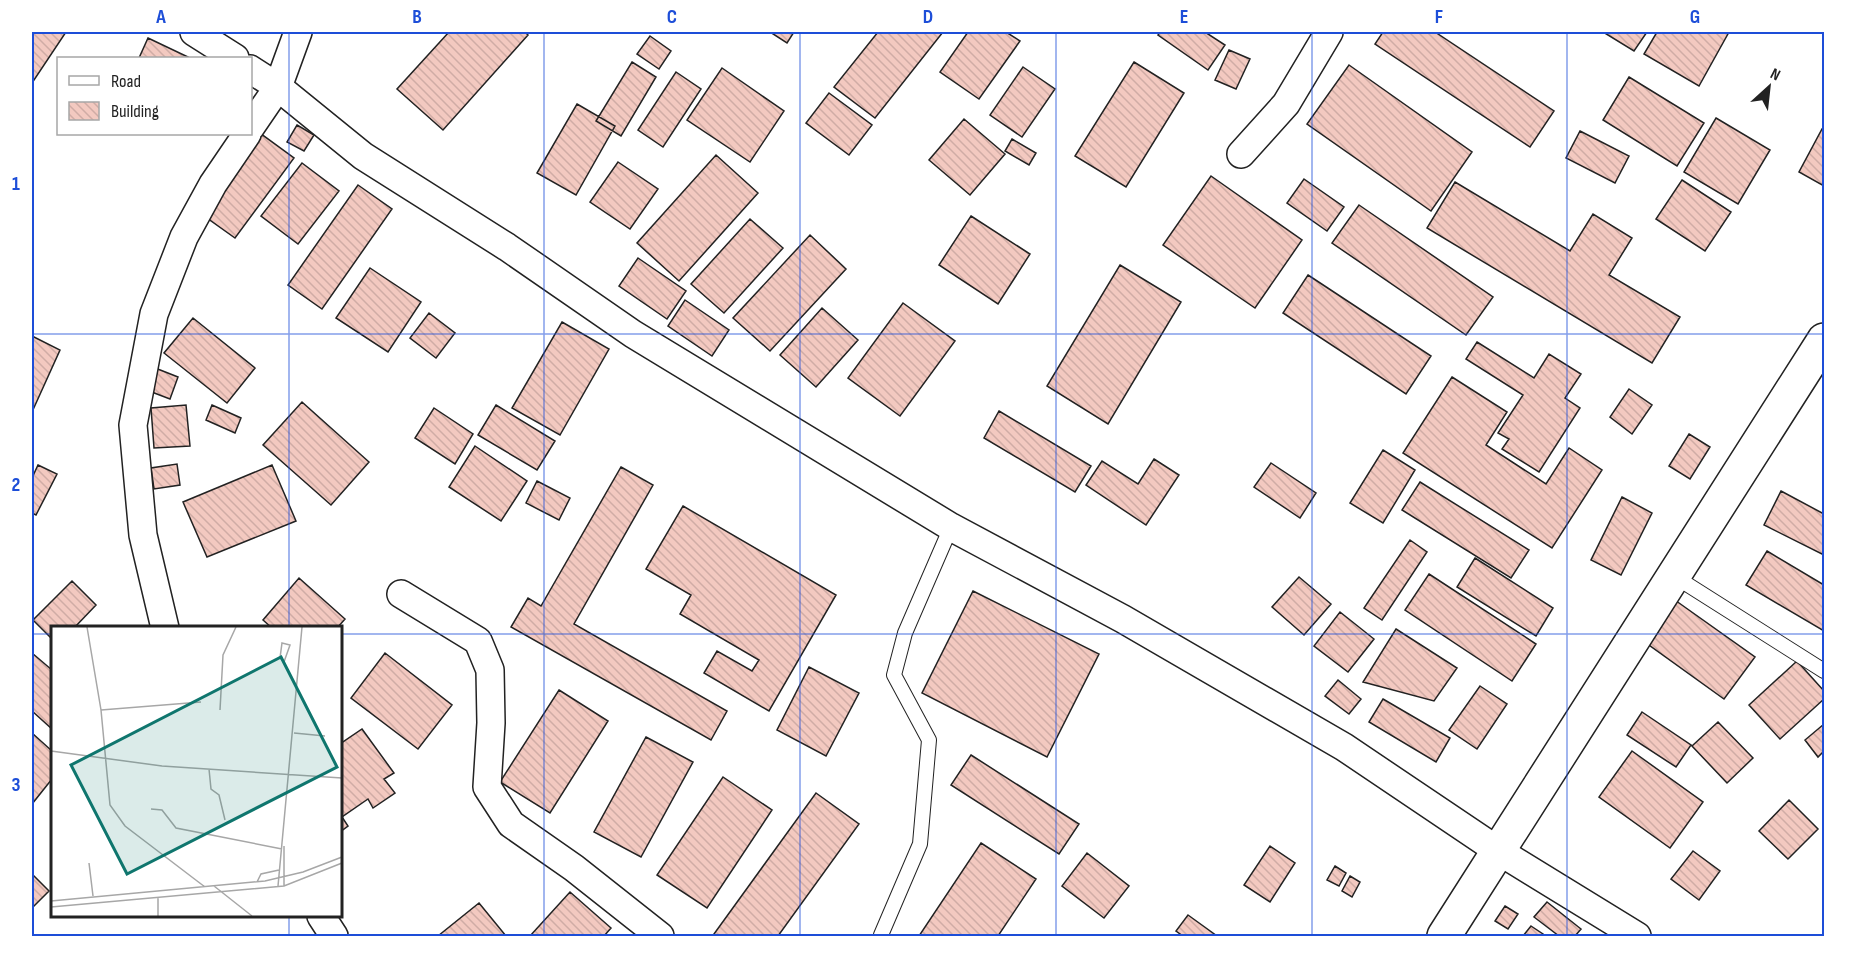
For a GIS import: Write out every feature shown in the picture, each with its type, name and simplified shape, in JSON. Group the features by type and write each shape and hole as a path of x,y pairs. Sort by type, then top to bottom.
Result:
{"street":[{"path":"194,32 233,57"},
{"path":"252,125 278,87 298,32"},
{"path":"1241,154 1286,104 1329,32"},
{"path":"252,70 278,87 363,156 507,247 633,334 951,527 1123,619 1344,747 1497,850 1637,936"},
{"path":"165,626 142,535 133,425 154,314 180,248 213,184 246,135"},
{"path":"1444,936 1824,340"},
{"path":"401,594 478,641 490,670 491,723 487,787 511,824 574,868 660,936"},
{"path":"322,917 334,936"}],"lane":[{"path":"881,935 920,844 929,740 894,675 905,633 951,527"},
{"path":"1674,576 1824,670"}],"building":[{"path":"32,32 66,32 32,83"},
{"path":"449,32 525,32 528,35 443,130 397,89"},
{"path":"770,32 794,32 787,43"},
{"path":"878,32 943,32 875,118 834,87"},
{"path":"968,32 1006,32 1020,41 979,99 940,72"},
{"path":"1160,32 1205,32 1225,45 1208,70 1158,35"},
{"path":"1383,32 1435,32 1554,111 1530,147 1375,44"},
{"path":"1603,32 1647,32 1634,51"},
{"path":"1657,32 1729,32 1699,86 1644,54"},
{"path":"650,36 671,51 659,69 637,54"},
{"path":"148,38 188,57 139,57"},
{"path":"1229,50 1250,59 1236,89 1215,80"},
{"path":"632,62 656,77 621,136 596,121"},
{"path":"1134,62 1184,93 1126,187 1075,156"},
{"path":"1349,65 1472,152 1431,211 1307,124"},
{"path":"1023,67 1055,89 1022,137 990,115"},
{"path":"722,68 784,111 750,162 687,120"},
{"path":"676,72 701,89 663,147 638,130"},
{"path":"1629,77 1704,123 1677,166 1603,120"},
{"path":"829,93 872,125 849,155 806,123"},
{"path":"577,104 615,126 576,195 537,173"},
{"path":"1716,118 1770,150 1738,204 1684,172"},
{"path":"964,119 1005,154 970,195 929,160"},
{"path":"297,125 314,135 304,151 287,142"},
{"path":"252,129 294,158 235,238 193,208 248,135 252,135"},
{"path":"1822,129 1824,130 1824,186 1799,172"},
{"path":"1580,131 1629,156 1615,183 1566,158"},
{"path":"1012,139 1036,153 1029,165 1005,151"},
{"path":"716,155 758,193 679,281 637,243"},
{"path":"618,162 658,189 630,229 590,202"},
{"path":"302,163 339,191 298,244 261,216"},
{"path":"1211,176 1302,240 1255,308 1163,245"},
{"path":"1304,179 1344,207 1327,231 1287,203"},
{"path":"1682,180 1731,212 1705,251 1656,219"},
{"path":"1455,182 1570,251 1593,214 1632,238 1609,275 1680,317 1652,363 1427,228"},
{"path":"358,185 392,209 322,309 288,285"},
{"path":"1359,205 1493,297 1466,335 1332,243"},
{"path":"971,216 1030,254 998,304 939,265"},
{"path":"750,219 783,248 724,313 691,284"},
{"path":"810,235 846,269 770,351 733,318"},
{"path":"638,258 686,291 667,319 619,286"},
{"path":"1120,265 1181,302 1108,424 1047,386"},
{"path":"370,268 421,302 388,352 336,318"},
{"path":"1308,275 1431,356 1406,394 1283,313"},
{"path":"685,300 729,330 712,356 668,326"},
{"path":"903,303 955,341 900,416 848,378"},
{"path":"822,308 858,340 816,387 780,355"},
{"path":"429,313 455,333 436,358 410,338"},
{"path":"193,318 255,368 227,403 164,353"},
{"path":"562,322 609,349 560,435 512,408"},
{"path":"32,336 60,350 32,412"},
{"path":"1477,342 1534,378 1549,354 1581,374 1565,398 1580,408 1539,472 1502,449 1509,439 1498,433 1523,395 1466,359"},
{"path":"145,364 178,377 170,399 136,386"},
{"path":"1452,377 1507,412 1486,445 1546,484 1569,448 1602,470 1552,548 1403,453"},
{"path":"1629,389 1652,405 1632,434 1610,417"},
{"path":"302,402 369,462 331,505 263,445"},
{"path":"186,405 190,446 154,448 151,408"},
{"path":"212,405 241,418 235,433 206,420"},
{"path":"496,405 555,441 537,470 478,435"},
{"path":"434,408 473,434 455,464 415,438"},
{"path":"999,411 1091,466 1075,492 984,438"},
{"path":"1689,434 1710,447 1690,479 1669,466"},
{"path":"475,446 527,481 501,521 449,487"},
{"path":"1383,450 1415,470 1383,523 1350,503"},
{"path":"1154,459 1179,475 1146,525 1086,485 1102,461 1138,484"},
{"path":"1271,463 1316,493 1300,518 1254,487"},
{"path":"177,464 180,485 154,489 151,468"},
{"path":"38,465 57,474 36,515 32,513 32,478"},
{"path":"272,465 296,521 207,557 183,502"},
{"path":"621,467 653,485 574,624 727,711 711,740 511,627 528,598 541,606"},
{"path":"537,481 570,498 559,520 526,503"},
{"path":"1420,482 1529,550 1511,578 1402,510"},
{"path":"1781,491 1824,514 1824,555 1764,525"},
{"path":"1622,497 1652,513 1621,575 1591,560"},
{"path":"683,506 836,595 769,711 704,673 717,651 752,671 759,660 680,614 691,595 646,569"},
{"path":"1410,540 1427,552 1382,620 1364,608"},
{"path":"1767,551 1824,585 1824,631 1746,585"},
{"path":"1475,558 1553,608 1536,636 1457,587"},
{"path":"1429,574 1536,644 1512,681 1405,610"},
{"path":"1299,577 1331,604 1304,635 1272,607"},
{"path":"299,578 345,619 339,626 270,626 263,620"},
{"path":"72,581 96,605 76,626 51,626 51,638 33,620"},
{"path":"973,591 1099,654 1047,757 922,693"},
{"path":"1672,598 1755,657 1724,699 1642,640"},
{"path":"1340,612 1374,639 1348,672 1314,646"},
{"path":"1396,629 1457,668 1434,701 1363,682"},
{"path":"32,653 51,669 51,728 32,711"},
{"path":"385,653 452,705 418,749 351,698"},
{"path":"1797,661 1824,691 1824,699 1780,739 1749,705"},
{"path":"809,667 859,693 826,756 777,730"},
{"path":"1338,680 1361,699 1349,714 1325,696"},
{"path":"1480,686 1507,704 1477,749 1449,730"},
{"path":"559,690 608,721 550,813 500,782"},
{"path":"1383,699 1450,738 1436,762 1369,722"},
{"path":"1642,712 1691,745 1676,767 1627,735"},
{"path":"1718,722 1753,758 1727,783 1692,746"},
{"path":"1824,724 1824,751 1818,757 1805,740"},
{"path":"362,729 394,773 384,779 395,793 373,808 368,799 342,817 342,743"},
{"path":"32,733 51,750 51,780 32,804"},
{"path":"646,737 693,762 641,857 594,832"},
{"path":"1632,751 1703,802 1670,848 1599,797"},
{"path":"971,755 1079,824 1059,854 951,785"},
{"path":"723,777 772,810 707,908 657,875"},
{"path":"816,793 859,824 778,936 718,936 714,934"},
{"path":"1789,800 1818,829 1788,859 1759,831"},
{"path":"342,817 348,826 342,830"},
{"path":"981,843 1036,879 998,936 919,936"},
{"path":"1270,846 1295,863 1270,902 1244,885"},
{"path":"1693,851 1720,871 1699,900 1671,879"},
{"path":"1087,853 1129,886 1104,918 1062,886"},
{"path":"1335,866 1346,873 1339,886 1327,880"},
{"path":"32,874 49,891 32,908"},
{"path":"1350,876 1360,882 1352,897 1342,891"},
{"path":"570,892 611,928 604,936 530,936"},
{"path":"1547,902 1581,929 1575,936 1559,936 1534,917"},
{"path":"479,903 506,936 438,936"},
{"path":"1505,906 1518,914 1508,929 1495,921"},
{"path":"1188,915 1217,936 1183,936 1176,931"},
{"path":"1531,926 1546,936 1523,936"}]}
